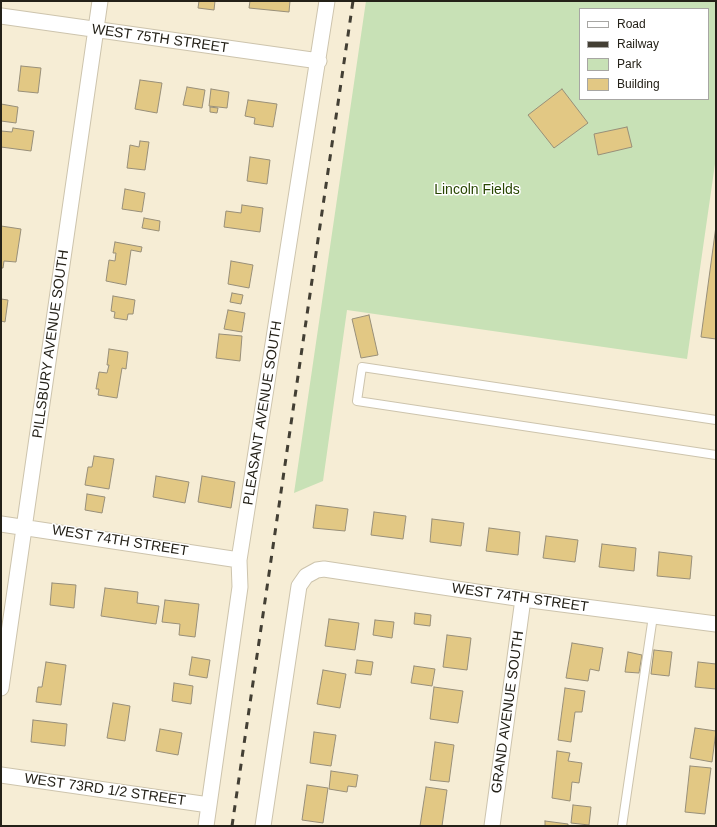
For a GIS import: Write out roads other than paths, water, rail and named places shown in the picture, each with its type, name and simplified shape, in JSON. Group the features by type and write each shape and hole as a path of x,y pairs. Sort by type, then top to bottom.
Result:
{"street":[{"name":"PILLSBURY AVENUE SOUTH","path":"1,688 100,1"},
{"name":"PLEASANT AVENUE SOUTH","path":"206,826 240,587 239,560 319,61 327,1"},
{"name":"WEST 75TH STREET","path":"1,16 319,61"},
{"name":"WEST 74TH STREET","path":"1,524 239,560"},
{"name":"WEST 74TH STREET","path":"263,826 299,586 306,576 317,570 324,569 523,599 716,624"},
{"name":"GRAND AVENUE SOUTH","path":"492,826 523,599"},
{"name":"WEST 73RD 1/2 STREET","path":"1,775 209,805"}],"lane":[{"path":"716,420 362,367 357,401 716,455"},
{"path":"622,826 653,616"}],"railway":[{"path":"232,826 353,1"}],"park label":[{"name":"Lincoln Fields","path":"477,190"}]}
